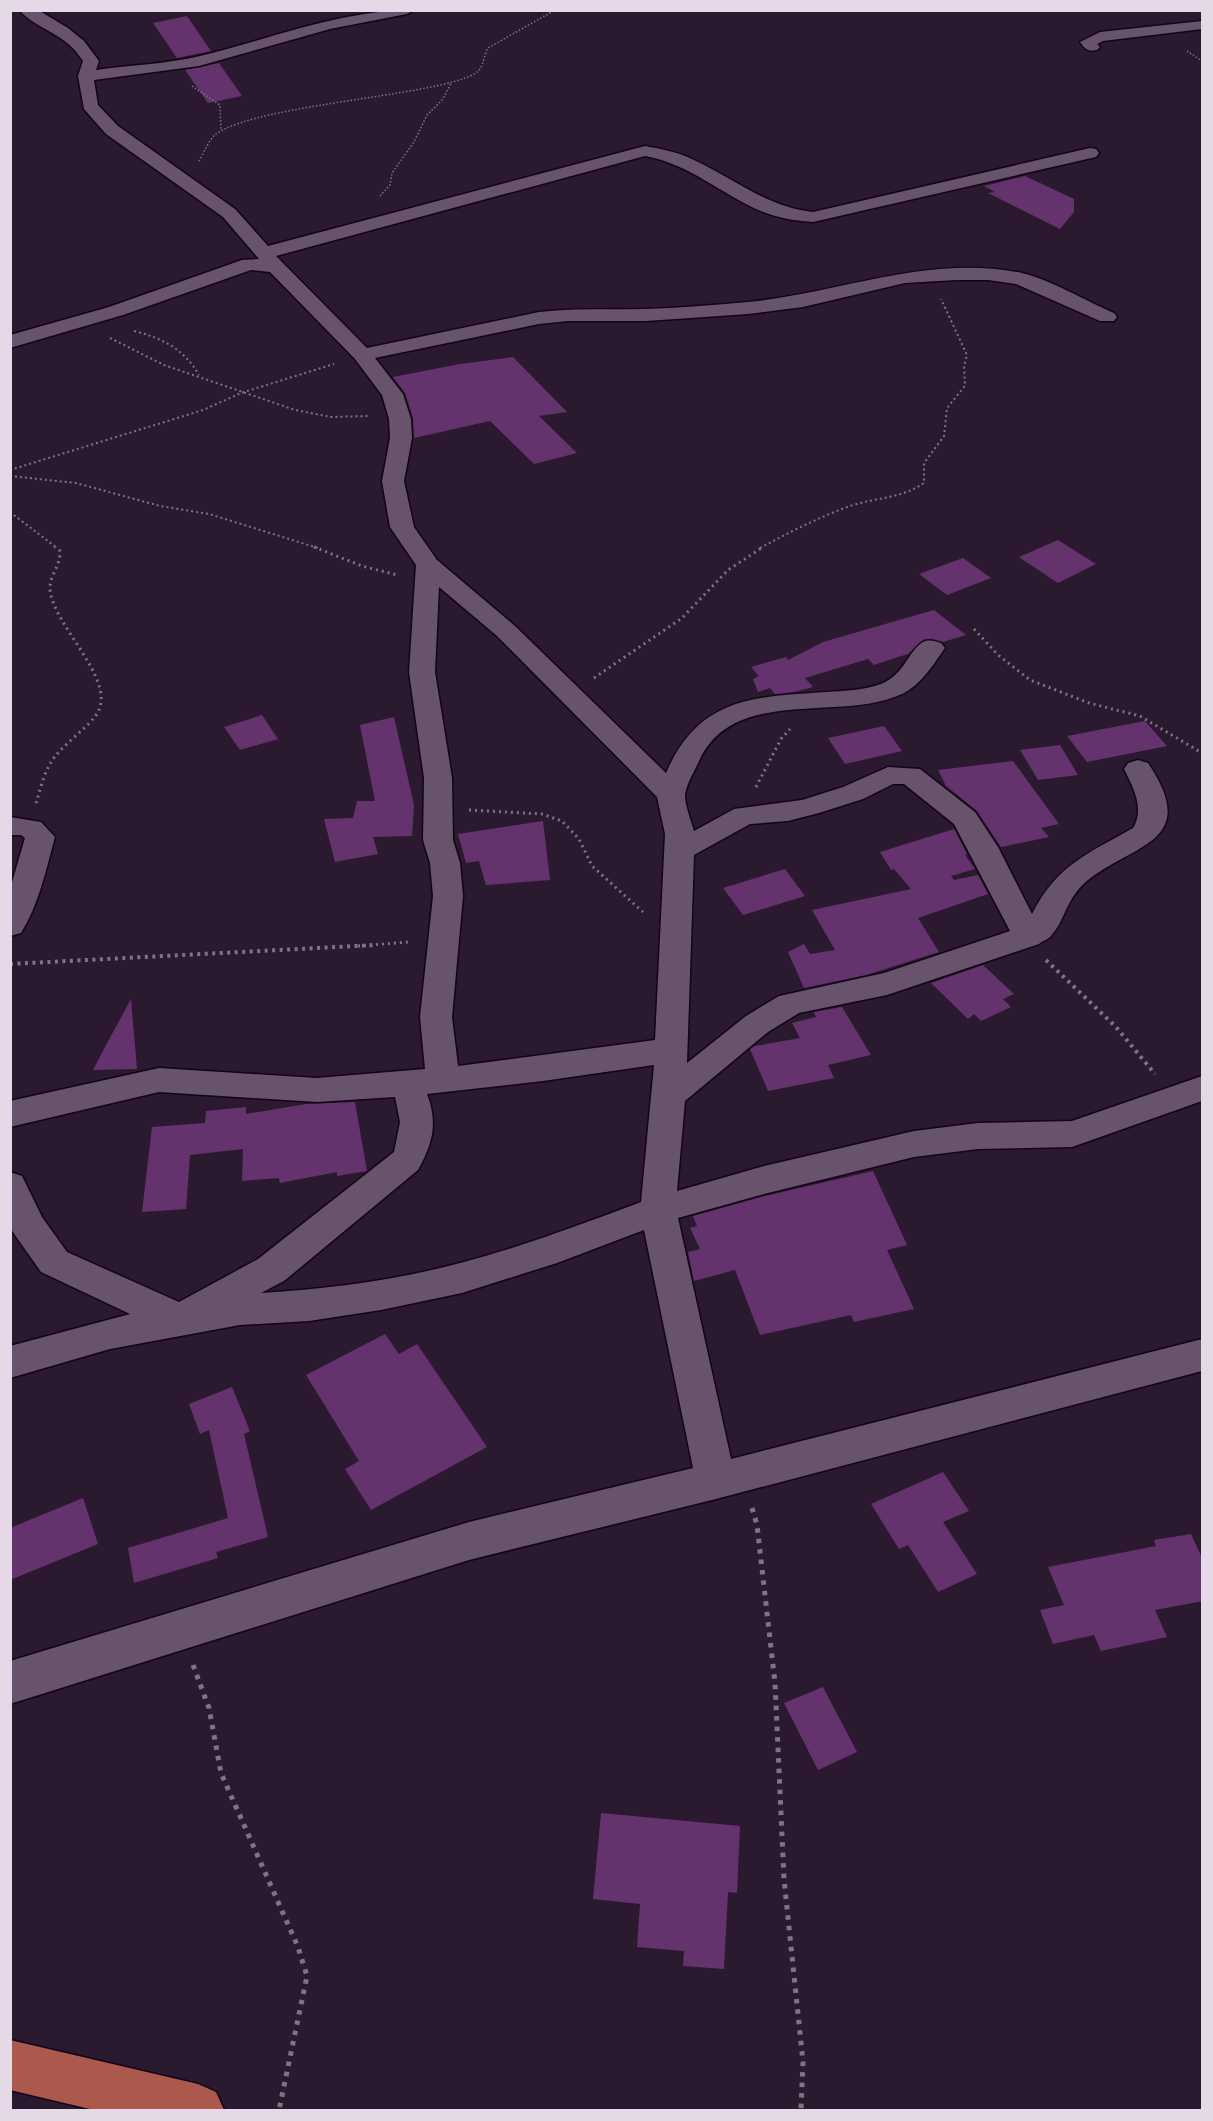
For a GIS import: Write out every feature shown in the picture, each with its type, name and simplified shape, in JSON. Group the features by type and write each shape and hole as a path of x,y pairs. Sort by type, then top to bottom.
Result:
{"main road":[{"path":"10,2065 198,2110"}],"street":[{"path":"26,10 69,35 86,52 91,61 86,76 90,106 112,130 229,213 270,260 362,355 392,394 400,419 401,438 393,481 402,527 427,573 506,631 671,794 680,834 672,1050 658,1210 729,1478"},
{"path":"86,76 199,61 328,25 407,10"},
{"path":"1092,47 1088,42 1100,37 1203,25"},
{"path":"10,342 68,326 249,264 270,260 332,236 645,151 671,155 754,200 799,218 813,218 901,199 1090,153"},
{"path":"362,355 539,318 591,314 646,315 748,308 803,301 919,274 988,274 1021,279 1107,317"},
{"path":"427,573 422,672 430,713 439,808 438,840 445,863 448,896 436,1017 443,1078"},
{"path":"671,794 689,754 711,726 749,709 778,703 816,703 856,697 898,686 909,677 932,648"},
{"path":"669,1096 757,1023 790,1005 886,984 1019,941 1039,930 1056,896 1079,872 1143,835 1150,824 1153,812 1150,793 1138,769"},
{"path":"679,851 744,815 788,812 809,807 846,796 888,776 910,775 965,818 983,847 1019,941"},
{"path":"10,926 27,888 40,837 23,828"},
{"path":"10,1114 159,1080 190,1080 317,1090 357,1089 443,1078 543,1070 672,1050"},
{"path":"180,1320 271,1270 406,1161 416,1144 418,1127 416,1106 406,1083"},
{"path":"10,1362 110,1333 240,1310 309,1306 381,1295 462,1278 544,1253 658,1210 764,1180 914,1144 978,1136 1072,1134 1197,1090"},
{"path":"10,1186 27,1225 54,1262 180,1320"},
{"path":"10,1683 469,1541 729,1478 1203,1355"}],"path":[{"path":"183,179 193,170 208,144 221,130 319,105 404,93 452,82 481,68 483,56 488,48 555,10"},
{"path":"170,66 184,74 195,89 220,105 221,130"},
{"path":"332,236 341,225 386,191 392,173 414,142 427,115 443,99 452,82"},
{"path":"569,692 609,669 682,618 728,570 753,552 800,527 854,505 908,494 924,483 926,474 924,463 944,436 947,408 965,386 964,366 967,355 936,291 919,274"},
{"path":"68,326 134,331 153,335 178,349 194,364 199,375"},
{"path":"92,329 164,365 199,375 241,393 295,410 331,417 400,419"},
{"path":"10,470 203,410 241,393 362,355"},
{"path":"10,477 76,483 160,506 209,514 317,548 362,566 427,573"},
{"path":"10,512 60,551 62,561 51,578 50,591 70,634 101,686 99,710 50,764 23,828"},
{"path":"974,629 998,655 1030,680 1089,703 1140,716 1203,753"},
{"path":"744,815 781,739 816,703"},
{"path":"439,808 542,814 562,821 579,839 592,866 614,888 676,938"},
{"path":"10,964 304,951 374,943 443,941"},
{"path":"1019,941 1055,966 1116,1027 1157,1078 1197,1090"},
{"path":"729,1478 757,1524 775,1683 784,1879 803,2062 801,2110"},
{"path":"180,1631 209,1708 221,1773 298,1947 307,1976 279,2110"}],"building":[{"path":"187,16 211,51 177,58 153,23"},
{"path":"219,63 242,96 208,103 185,70"},
{"path":"1025,176 1074,199 1074,212 1060,229 988,193 995,192 984,186"},
{"path":"513,357 567,412 539,416 577,453 534,464 490,421 414,438 413,418 405,393 393,377 460,364"},
{"path":"1058,540 1096,564 1058,583 1019,557"},
{"path":"963,558 991,578 947,595 919,574"},
{"path":"934,610 966,635 943,642 925,639 908,654 874,665 868,659 805,678 813,687 775,694 770,688 758,692 753,679 759,676 751,667 786,657 788,660 823,642"},
{"path":"262,715 278,739 240,750 224,727"},
{"path":"394,717 414,805 412,836 373,837 378,854 335,862 324,819 353,818 357,801 375,801 360,725"},
{"path":"1145,721 1167,746 1087,762 1067,736"},
{"path":"884,726 902,751 845,764 828,738"},
{"path":"1060,745 1078,775 1038,780 1020,750"},
{"path":"1013,761 1059,824 1041,828 1049,837 1001,847 977,811 946,786 938,770"},
{"path":"543,821 550,880 486,885 479,861 466,863 458,834"},
{"path":"954,829 967,854 965,855 975,869 951,876 954,880 978,875 988,894 918,918 939,952 866,975 804,988 788,952 804,944 810,954 835,950 812,910 911,889 894,869 891,870 880,852"},
{"path":"785,869 805,896 743,915 723,888"},
{"path":"983,965 1014,994 1003,999 1011,1007 981,1021 974,1014 968,1019 931,983"},
{"path":"131,999 137,1069 93,1070 105,1047"},
{"path":"842,1007 871,1055 828,1065 834,1078 768,1091 750,1049 755,1046 800,1038 792,1023 816,1017 814,1012"},
{"path":"355,1102 367,1171 337,1176 337,1172 280,1183 279,1178 242,1181 243,1149 190,1155 186,1209 142,1212 152,1127 205,1123 206,1111 246,1107 246,1114 306,1104"},
{"path":"873,1171 907,1245 887,1250 914,1309 854,1322 851,1315 760,1335 735,1270 694,1281 688,1252 700,1249 690,1228 697,1226 693,1216 765,1196"},
{"path":"385,1334 399,1354 417,1344 487,1447 371,1510 345,1469 359,1461 306,1375"},
{"path":"232,1387 250,1431 244,1434 268,1537 216,1552 218,1558 134,1583 128,1548 228,1518 209,1430 200,1434 189,1404"},
{"path":"943,1472 969,1511 943,1522 977,1574 938,1592 908,1545 899,1549 871,1504"},
{"path":"83,1498 98,1544 10,1580 10,1528"},
{"path":"1191,1534 1203,1560 1203,1601 1155,1610 1167,1637 1101,1651 1094,1635 1053,1644 1040,1610 1064,1605 1048,1567 1156,1546 1154,1540"},
{"path":"823,1687 857,1752 818,1770 784,1703"},
{"path":"601,1813 740,1826 737,1893 728,1892 724,1969 683,1966 684,1951 637,1947 640,1904 593,1899"}]}
